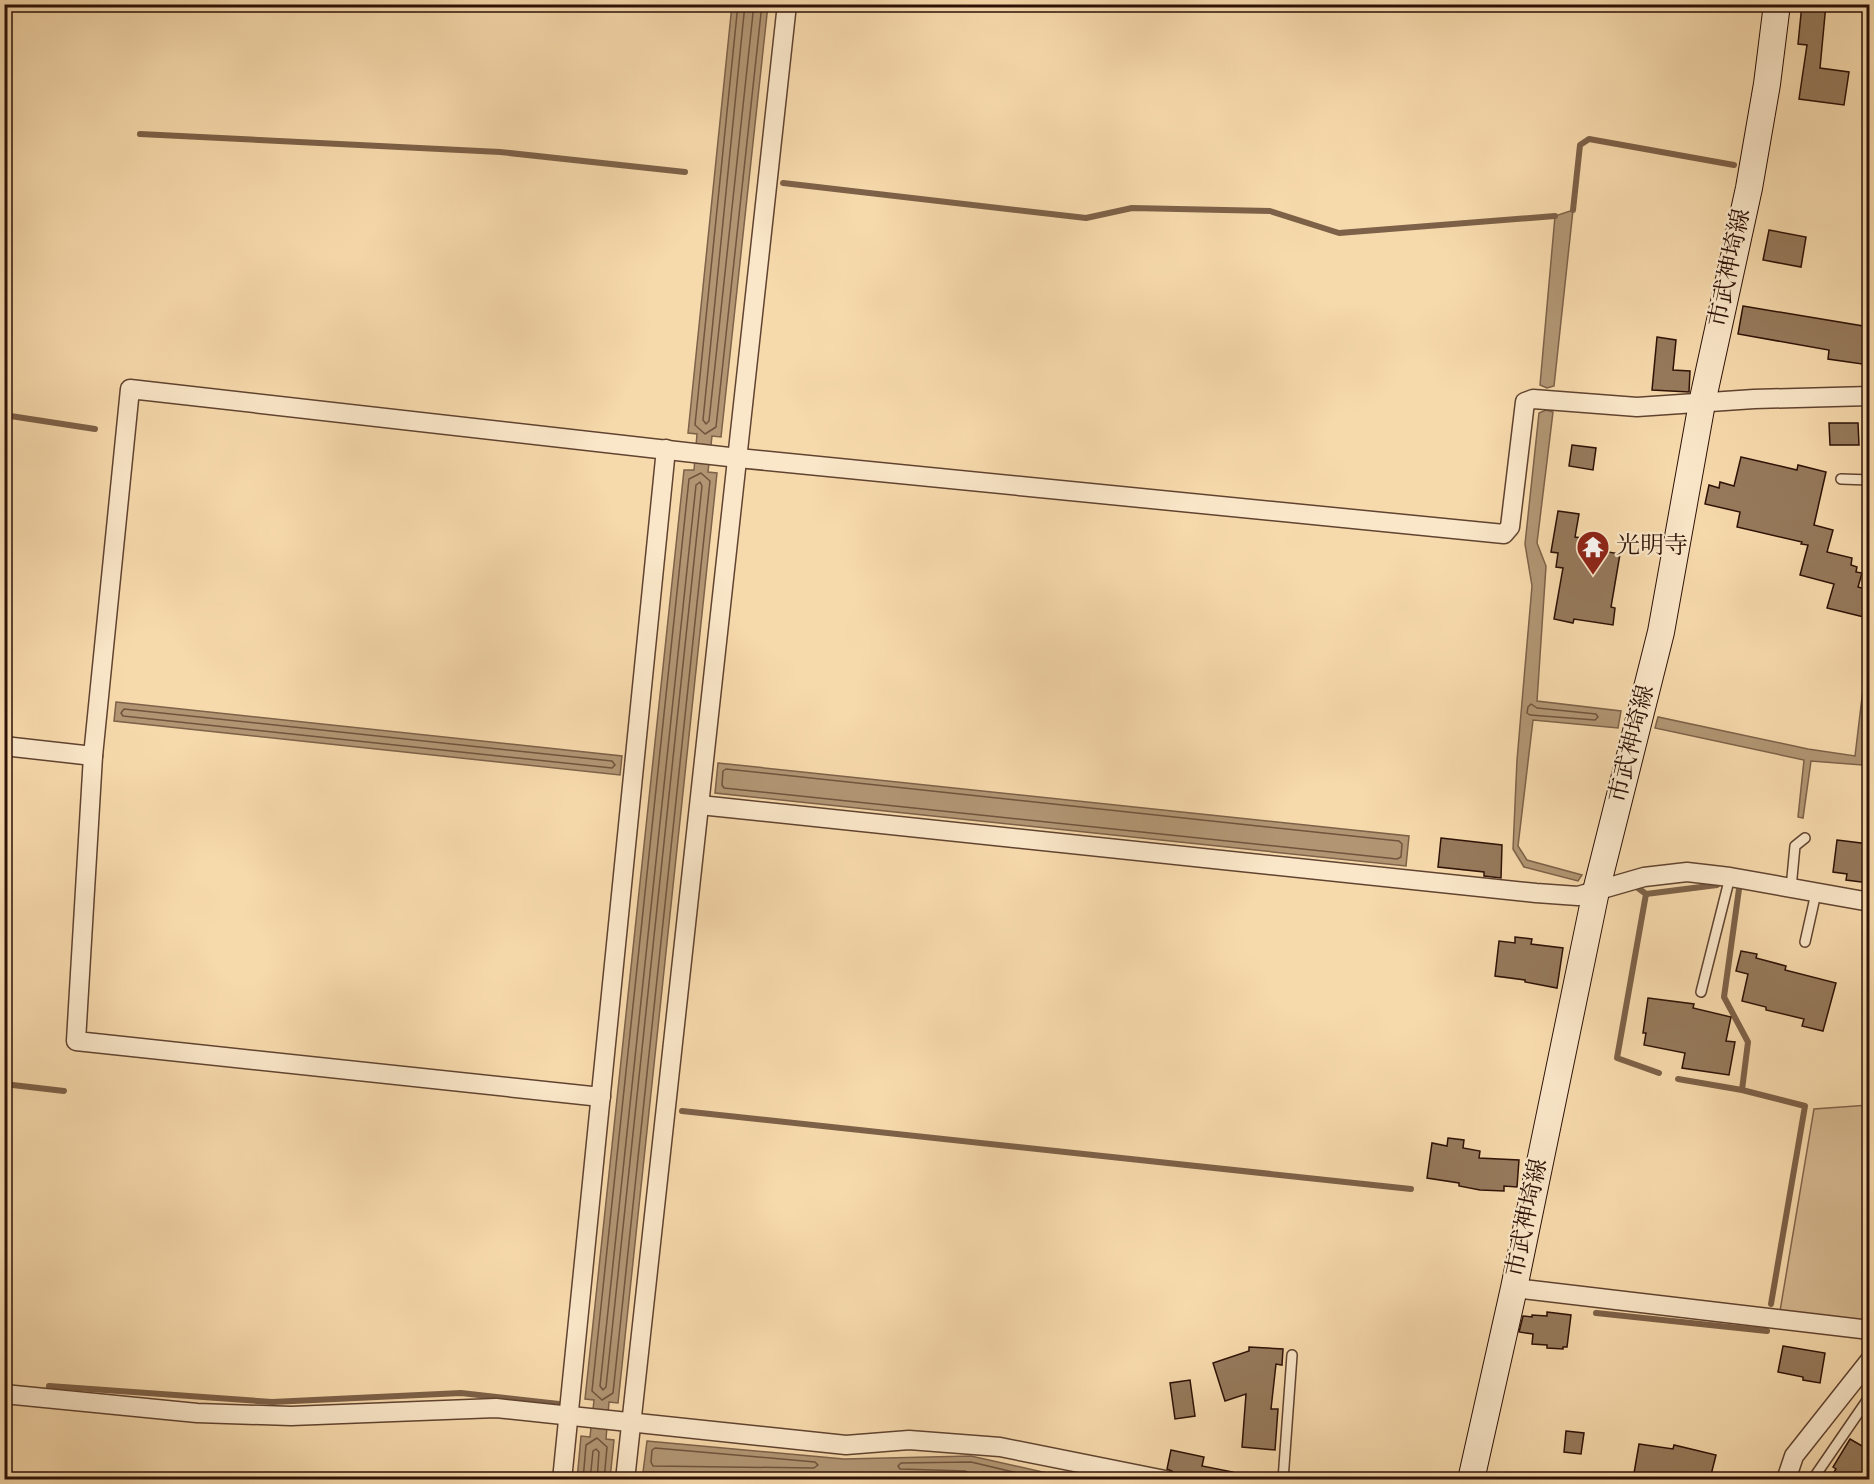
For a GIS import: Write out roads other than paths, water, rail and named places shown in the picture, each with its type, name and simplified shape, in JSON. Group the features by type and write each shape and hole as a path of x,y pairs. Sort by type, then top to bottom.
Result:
{"main road":[{"name":"市武神埼線","path":"1471,1479 1514,1288 1596,891 1661,632 1702,404 1749,188 1767,84 1777,4"}],"street":[{"path":"625,1479 787,4"},
{"path":"601,1097 76,1041 93,756 130,389 738,458 1504,534 1510,527 1525,402 1533,399 1637,407 1754,399 1869,396"},
{"path":"562,1479 666,449"},
{"path":"4,746 93,756"},
{"path":"700,805 1536,893 1578,896 1644,876 1687,872 1730,877 1869,902"},
{"path":"1514,1288 1869,1330"},
{"path":"1786,1479 1794,1456 1869,1360"},
{"path":"4,1394 197,1413 291,1416 496,1408 846,1445 909,1440 1000,1446 1165,1479"}],"lane":[{"path":"1841,480 1869,480"},
{"path":"1791,888 1795,846 1805,838"},
{"path":"1701,992 1730,877"},
{"path":"1805,942 1816,893"},
{"path":"1283,1479 1292,1355"},
{"path":"1815,1476 1869,1396"}],"water":[{"path":"732,5 768,5 721,437 712,436 708,472 717,473 618,1403 609,1402 606,1439 614,1440 610,1479 577,1480 581,1436 590,1437 594,1400 585,1399 684,470 694,470 697,434 688,433"},
{"path":"1573,210 1554,386 1547,388 1540,385 1555,216"},
{"path":"1546,410 1553,412 1537,543 1546,566 1537,701 1621,711 1618,728 1533,720 1518,846 1527,860 1582,875 1578,881 1524,867 1513,849 1517,760 1532,586 1525,544 1539,413"},
{"path":"1869,639 1870,701 1862,765 1811,761 1803,818 1798,817 1804,760 1655,728 1658,717 1808,749 1855,756"},
{"path":"116,702 622,756 620,775 114,721"},
{"path":"718,763 1409,836 1406,866 715,793"},
{"path":"647,1441 844,1459 971,1456 1074,1479 977,1480 964,1476 643,1472"}],"waterway":[{"path":"140,134 500,152 685,172"},
{"path":"1573,210 1580,145 1589,139 1734,165"},
{"path":"783,183 1086,218 1132,208 1270,211 1339,233 1555,216"},
{"path":"4,415 95,429"},
{"path":"1646,894 1717,885"},
{"path":"1638,888 1646,894 1617,1058 1659,1073"},
{"path":"1739,889 1724,997 1748,1042 1742,1090"},
{"path":"1678,1079 1742,1090 1805,1106 1771,1304"},
{"path":"4,1084 64,1091"},
{"path":"682,1111 1411,1189"},
{"path":"1596,1313 1767,1331"},
{"path":"49,1386 272,1402 461,1393 559,1404"},
{"path":"1866,1480 1870,1475"}],"place":[{"name":"光明寺","path":"1593,576"}]}
